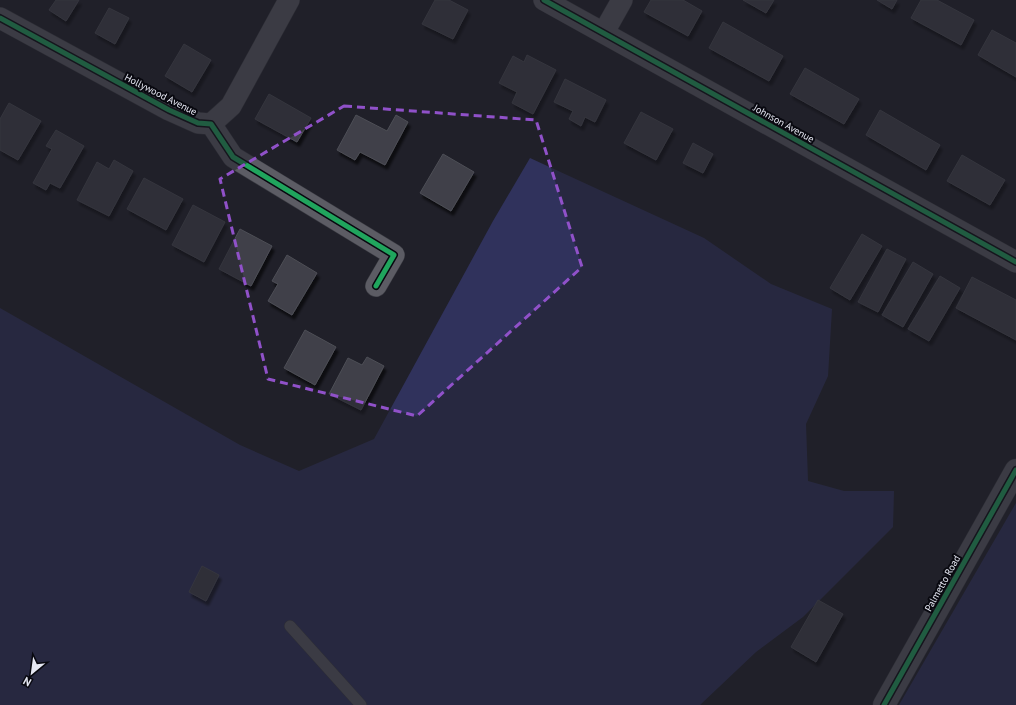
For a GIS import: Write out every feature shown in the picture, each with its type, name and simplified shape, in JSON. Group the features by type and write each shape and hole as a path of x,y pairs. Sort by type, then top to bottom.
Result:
{"street":[{"path":"289,0 231,106 211,124 233,157 394,255 376,286"},
{"name":"Johnson Avenue","path":"544,0 1016,262"},
{"path":"604,32 622,0"},
{"name":"Hollywood Avenue","path":"0,18 169,110 198,123 211,124"},
{"name":"Palmetto Road","path":"884,705 1016,470"}],"lane":[{"path":"290,626 361,705"}],"highlighted area":[{"path":"344,106 536,120 582,267 417,416 268,379 220,179"}],"shaded area":[{"path":"530,158 704,238 771,284 832,309 828,376 806,424 808,481 844,491 894,491 893,527 803,617 756,652 700,705 0,705 0,308 240,445 299,471 374,439 493,221"},
{"path":"1016,503 1016,705 899,705"}],"building":[{"path":"56,0 79,0 66,21 49,10"},
{"path":"435,0 449,0 468,10 453,39 422,24"},
{"path":"651,0 683,0 702,11 688,36 644,12"},
{"path":"743,0 774,0 766,13"},
{"path":"877,0 897,0 892,9"},
{"path":"921,0 937,0 974,20 961,45 911,18"},
{"path":"109,8 129,18 115,44 95,33"},
{"path":"723,22 783,56 769,81 709,48"},
{"path":"992,30 1016,43 1016,77 978,55"},
{"path":"184,44 211,60 192,92 165,76"},
{"path":"527,55 556,70 533,114 512,103 517,92 499,83 513,56 524,62"},
{"path":"805,68 859,99 844,124 790,94"},
{"path":"565,79 606,100 595,122 585,117 581,126 569,119 573,111 554,102"},
{"path":"269,94 311,118 297,142 255,119"},
{"path":"9,103 41,121 18,160 0,150 0,119"},
{"path":"880,110 940,145 926,170 866,135"},
{"path":"641,112 673,129 656,160 624,143"},
{"path":"356,115 387,131 396,115 408,122 385,165 360,152 355,160 337,150"},
{"path":"56,130 84,146 60,188 50,183 46,190 33,183 52,149 46,146"},
{"path":"693,143 713,154 703,173 683,163"},
{"path":"443,154 474,172 451,211 420,193"},
{"path":"962,155 1005,180 990,205 947,181"},
{"path":"114,160 133,171 109,216 77,200 97,162 109,169"},
{"path":"144,178 183,199 166,230 127,209"},
{"path":"193,205 225,222 204,262 172,245"},
{"path":"240,229 272,246 251,286 219,269"},
{"path":"862,234 882,246 850,300 830,288"},
{"path":"887,249 906,259 878,312 858,302"},
{"path":"287,255 317,273 292,315 268,301 278,284 272,281"},
{"path":"913,262 933,274 903,327 882,315"},
{"path":"940,276 960,288 929,341 908,329"},
{"path":"972,277 1016,300 1016,340 956,308"},
{"path":"305,330 336,347 315,385 284,368"},
{"path":"367,357 384,366 361,410 329,394 348,358 362,365"},
{"path":"202,566 219,575 206,601 189,592"},
{"path":"818,600 843,614 816,662 791,647"}],"cycle path":[{"path":"544,0 1016,262"},
{"path":"0,18 169,110 198,123 211,124 233,157 394,255 376,286"},
{"path":"884,705 1016,470"}]}
